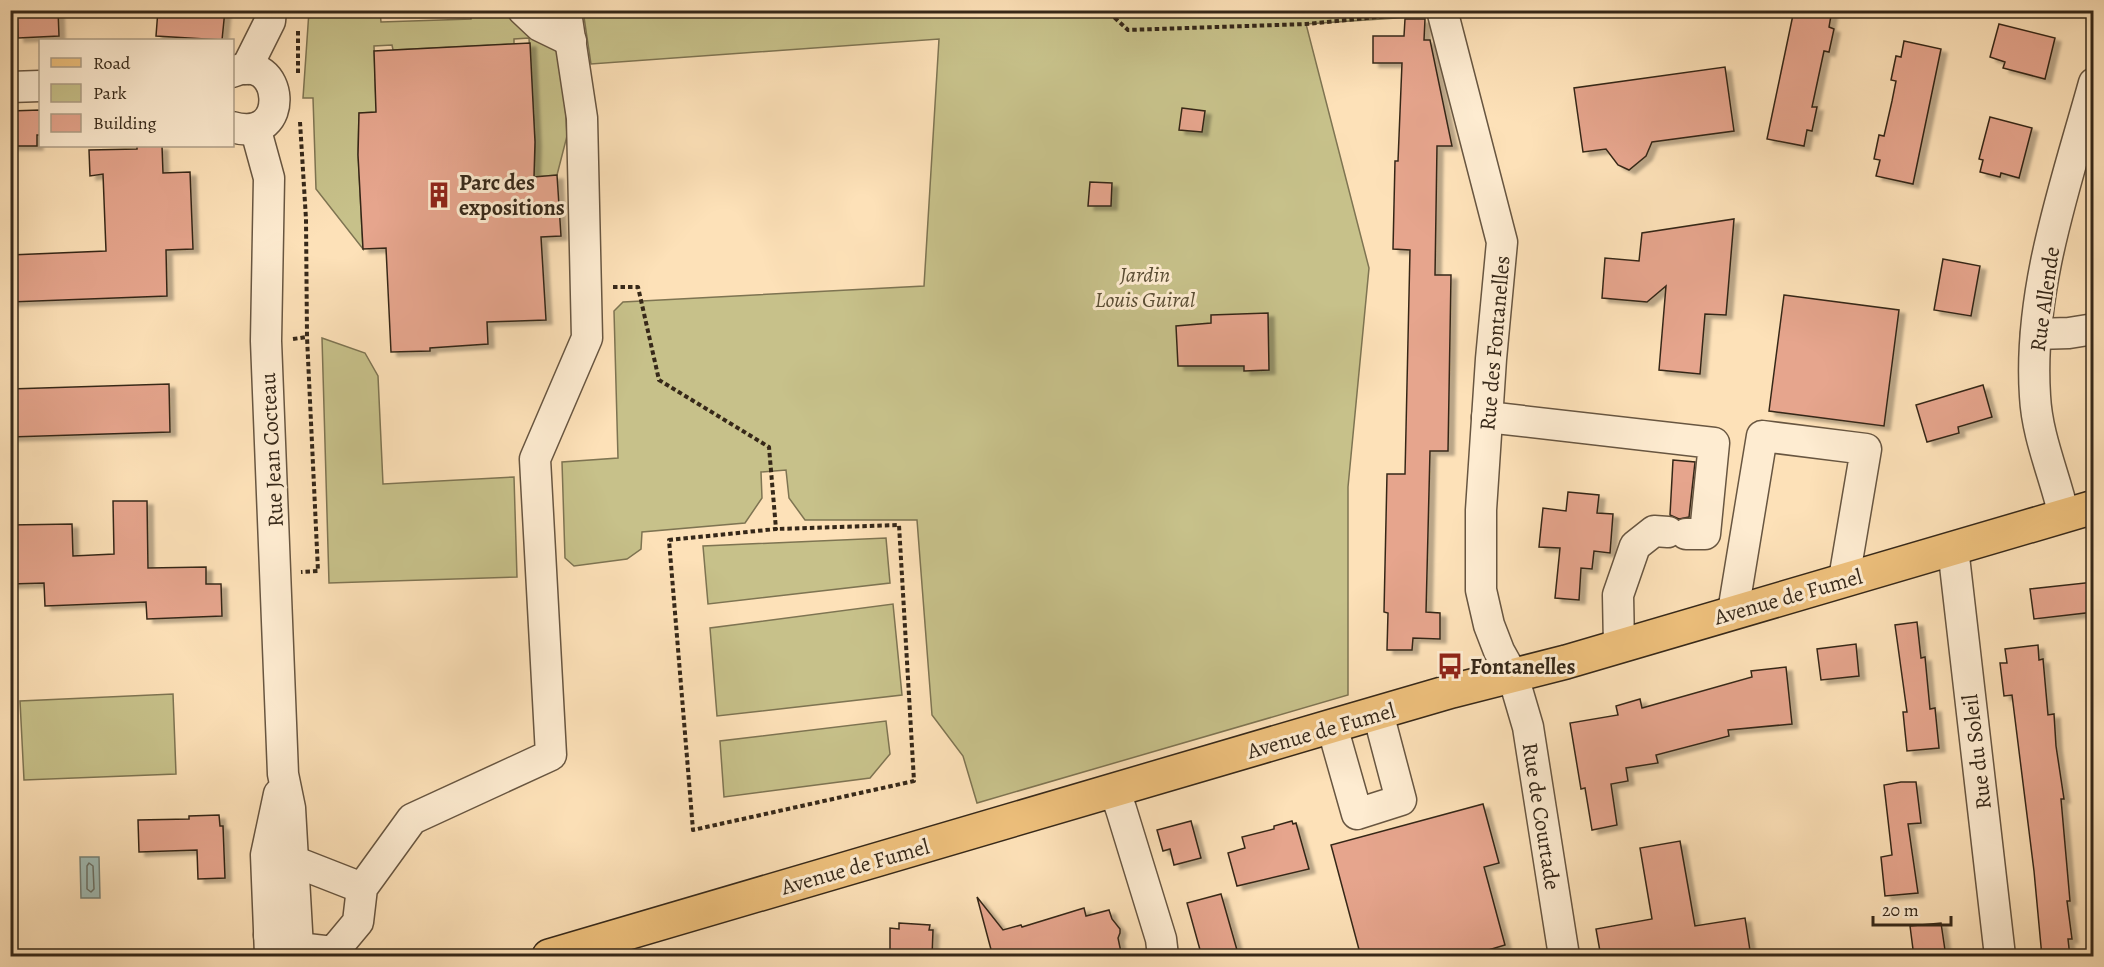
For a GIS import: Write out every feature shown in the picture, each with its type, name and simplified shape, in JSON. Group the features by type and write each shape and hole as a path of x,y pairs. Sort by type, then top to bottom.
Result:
{"main road":[{"name":"Avenue de Fumel","path":"549,957 1332,726 1619,646 2079,511"}],"street":[{"path":"239,70 270,21 271,10"},
{"path":"285,949 333,952 358,922 362,888 412,819 551,755 535,459 587,338 582,118 569,30 540,26 523,10"},
{"name":"Rue des Fontanelles","path":"1443,15 1502,242 1481,510 1481,590 1489,625 1499,651 1513,676"},
{"path":"239,70 255,70 264,75 275,91 273,111 269,119 242,128"},
{"name":"Rue Allende","path":"2079,511 2039,425 2035,397 2036,334 2050,244 2094,83"},
{"path":"10,87 39,86"},
{"name":"Rue Jean Cocteau","path":"242,128 258,138 269,178 266,342 283,774 290,807 293,861 285,949"},
{"path":"2036,334 2094,330"},
{"path":"1487,417 1714,443 1705,534 1654,531 1635,546 1618,595 1619,646"},
{"path":"1733,612 1762,436 1866,449 1844,579"},
{"name":"Rue du Soleil","path":"1953,548 2000,957"},
{"name":"Rue de Courtade","path":"1513,676 1528,727 1564,957"},
{"path":"1332,726 1357,814 1401,800 1378,713"},
{"name":"Rue Jean Cocteau","path":"283,774 266,855 267,887 285,949"},
{"path":"1114,790 1161,939 1163,957"},
{"path":"267,887 278,862 293,861 362,888"}],"path":[{"path":"1114,10 1115,18 1128,30 1306,24 1426,12 1443,15"},
{"path":"298,78 299,20"},
{"path":"276,564 290,572 318,571 308,338 306,219 299,120"},
{"path":"585,288 638,287 659,380 769,447 776,529"},
{"path":"899,525 914,781 693,830 669,540 776,529 899,525"}],"green space":[{"path":"309,11 380,11 381,22 471,19 470,11 507,11 530,34 562,46 567,136 557,175 534,177 535,144 529,38 514,39 514,44 393,50 392,45 374,46 376,105 382,112 359,113 358,153 363,249 316,189 313,98 303,98"},
{"name":"Jardin Louis Guiral","path":"541,11 1425,11 1426,16 1306,24 1369,268 1348,487 1348,695 977,803 963,756 932,715 917,520 805,520 789,498 786,470 761,472 762,498 745,523 642,532 641,549 627,559 574,566 565,558 562,462 618,458 614,311 623,302 924,286 939,39 591,64 584,17 556,18"},
{"path":"322,338 365,353 378,376 383,484 514,477 517,577 329,583"},
{"path":"886,538 890,583 708,604 703,546"},
{"path":"893,604 902,695 717,716 710,628"},
{"path":"173,694 176,774 24,780 20,701"},
{"path":"886,721 890,754 870,778 724,797 720,741"}],"water":[{"path":"80,857 99,857 100,898 81,898"}],"building":[{"path":"17,10 58,10 59,36 18,38"},
{"path":"158,10 225,10 222,39 156,36"},
{"path":"1794,10 1832,10 1829,27 1834,29 1829,52 1824,51 1812,107 1817,107 1812,131 1807,130 1804,146 1767,139"},
{"path":"1405,19 1425,19 1424,40 1430,40 1452,146 1437,146 1435,275 1451,275 1448,451 1430,451 1426,612 1440,613 1440,639 1413,638 1412,650 1387,650 1388,613 1384,612 1387,474 1405,474 1410,250 1393,249 1395,161 1398,161 1402,63 1373,63 1373,36 1404,36"},
{"path":"1999,24 2055,38 2045,79 2003,68 2005,62 1990,57"},
{"path":"1904,41 1941,49 1913,184 1876,176 1880,160 1874,159 1879,135 1884,136 1892,101 1896,81 1891,80 1896,56 1901,57"},
{"name":"Parc des expositions","path":"530,43 535,142 534,177 557,175 561,236 541,237 546,320 487,322 488,344 430,348 430,351 391,352 386,248 363,249 358,155 359,113 376,112 374,51"},
{"path":"1725,67 1734,131 1652,142 1646,156 1629,170 1618,165 1606,149 1583,152 1574,88"},
{"path":"1182,108 1205,111 1202,132 1179,130"},
{"path":"39,110 37,146 10,146 10,111"},
{"path":"1990,117 2032,128 2019,178 2001,173 2000,177 1980,172 1983,160 1979,159"},
{"path":"137,147 162,147 163,173 190,172 193,249 166,250 167,296 10,302 10,255 106,251 103,174 90,176 89,150 137,149"},
{"path":"1090,182 1112,183 1111,206 1088,206"},
{"path":"1734,219 1726,315 1705,314 1700,374 1659,370 1666,286 1647,302 1602,298 1605,258 1639,261 1642,233"},
{"path":"1943,259 1980,266 1971,316 1934,310"},
{"path":"1784,295 1899,310 1884,426 1769,411"},
{"path":"1268,313 1269,370 1244,371 1244,366 1178,366 1176,326 1211,323 1211,315"},
{"path":"169,384 170,432 10,437 10,389"},
{"path":"1983,385 1992,417 1958,427 1959,433 1927,442 1916,405"},
{"path":"1673,460 1695,462 1689,517 1679,519 1670,515"},
{"path":"1568,492 1599,495 1597,513 1613,514 1610,553 1594,551 1592,569 1581,568 1579,600 1555,598 1560,548 1539,547 1543,508 1566,511"},
{"path":"113,501 147,501 148,568 206,567 206,584 221,584 222,616 147,619 146,602 45,606 44,583 10,584 10,525 72,524 73,556 114,554"},
{"path":"2094,582 2094,612 2034,619 2030,589"},
{"path":"1917,622 1921,658 1925,657 1930,709 1935,708 1939,748 1907,751 1903,712 1907,712 1895,625"},
{"path":"1856,644 1859,676 1821,680 1817,649"},
{"path":"2038,645 2039,660 2043,659 2048,715 2054,714 2064,799 2061,799 2070,901 2067,901 2072,939 2068,939 2070,957 2042,957 2034,871 2012,695 2004,696 2000,663 2007,663 2005,649"},
{"path":"1786,667 1792,724 1728,730 1729,736 1656,755 1658,763 1626,768 1628,781 1611,784 1617,825 1592,830 1585,788 1581,789 1570,723 1618,715 1616,706 1640,699 1642,708 1752,677 1751,671"},
{"path":"1916,782 1921,823 1908,824 1918,893 1885,896 1881,857 1892,855 1884,785"},
{"path":"1483,804 1499,863 1484,867 1505,945 1465,957 1361,957 1331,845"},
{"path":"219,815 220,826 223,826 225,878 198,879 197,850 139,852 138,820 189,819 189,816"},
{"path":"1191,821 1201,858 1174,865 1170,849 1163,851 1157,830"},
{"path":"1292,821 1293,824 1296,823 1309,869 1237,886 1228,853 1245,848 1242,837 1274,829 1274,826"},
{"path":"1680,841 1695,926 1745,918 1751,957 1601,957 1596,929 1652,919 1640,848"},
{"path":"1221,894 1239,957 1202,957 1187,903"},
{"path":"977,897 1003,930 1021,925 1022,927 1084,908 1086,916 1109,910 1112,919 1120,929 1118,938 1122,957 993,957"},
{"path":"899,923 930,925 929,930 933,930 932,957 890,957 890,928 899,929"},
{"path":"1941,923 1946,957 1914,957 1910,926"}],"place":[{"name":"Parc des expositions","path":"439,195"},
{"name":"Fontanelles","path":"1450,666"}]}
